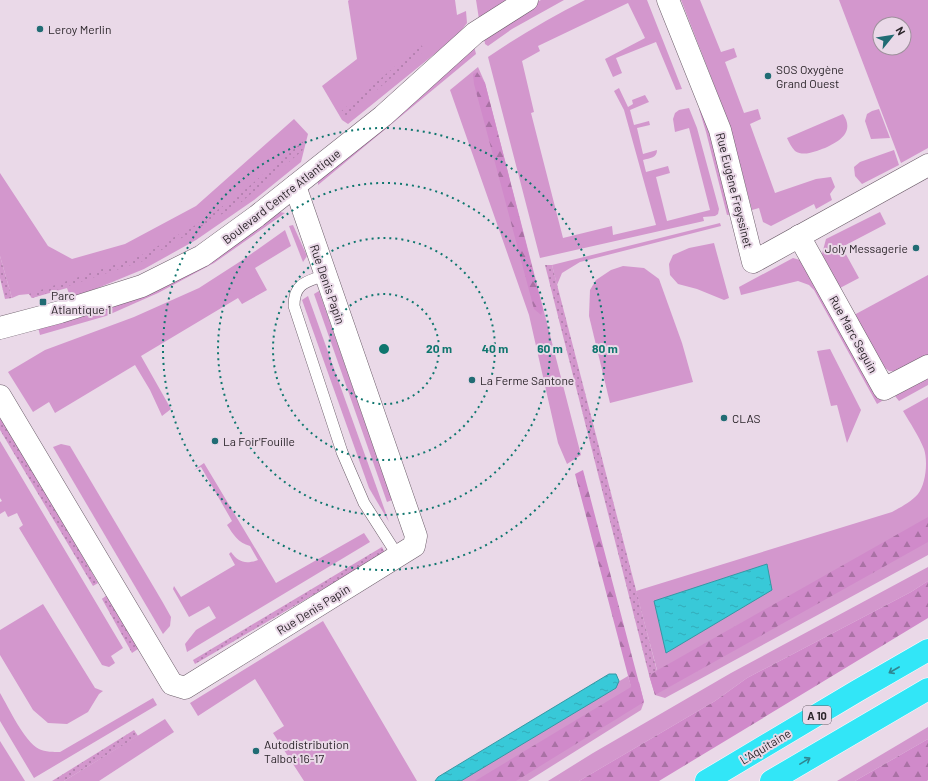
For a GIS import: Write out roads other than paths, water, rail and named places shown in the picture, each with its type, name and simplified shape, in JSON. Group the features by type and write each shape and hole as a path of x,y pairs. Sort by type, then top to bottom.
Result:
{"highway":[{"name":"L'Aquitaine","path":"706,781 928,650"},
{"path":"772,781 928,688"}],"street":[{"name":"Boulevard Centre Atlantique","path":"0,328 60,312 142,286 202,256 257,216 383,116 475,34 526,0"},
{"name":"Rue Eugène Freyssinet","path":"668,0 720,130 753,262 928,165"},
{"name":"Rue Denis Papin","path":"0,396 172,684 184,688 414,546 416,536 294,186"},
{"name":"Rue Marc Seguin","path":"799,236 884,388 928,366"}],"lane":[{"path":"325,275 298,287 294,296 294,306 342,452 364,503 398,556"}],"water":[{"path":"767,564 772,590 666,653 654,601"},
{"path":"609,674 616,674 619,681 616,688 461,781 435,781 438,777"}],"place":[{"name":"Leroy Merlin","path":"40,29"},
{"name":"SOS Oxygène Grand Ouest","path":"768,76"},
{"name":"Joly Messagerie","path":"916,248"},
{"name":"Parc Atlantique 1","path":"43,302"},
{"name":"La Ferme Santone","path":"472,380"},
{"name":"CLAS","path":"724,418"},
{"name":"La Foir'Fouille","path":"215,441"},
{"name":"Autodistribution Talbot 16-17","path":"256,751"}]}
